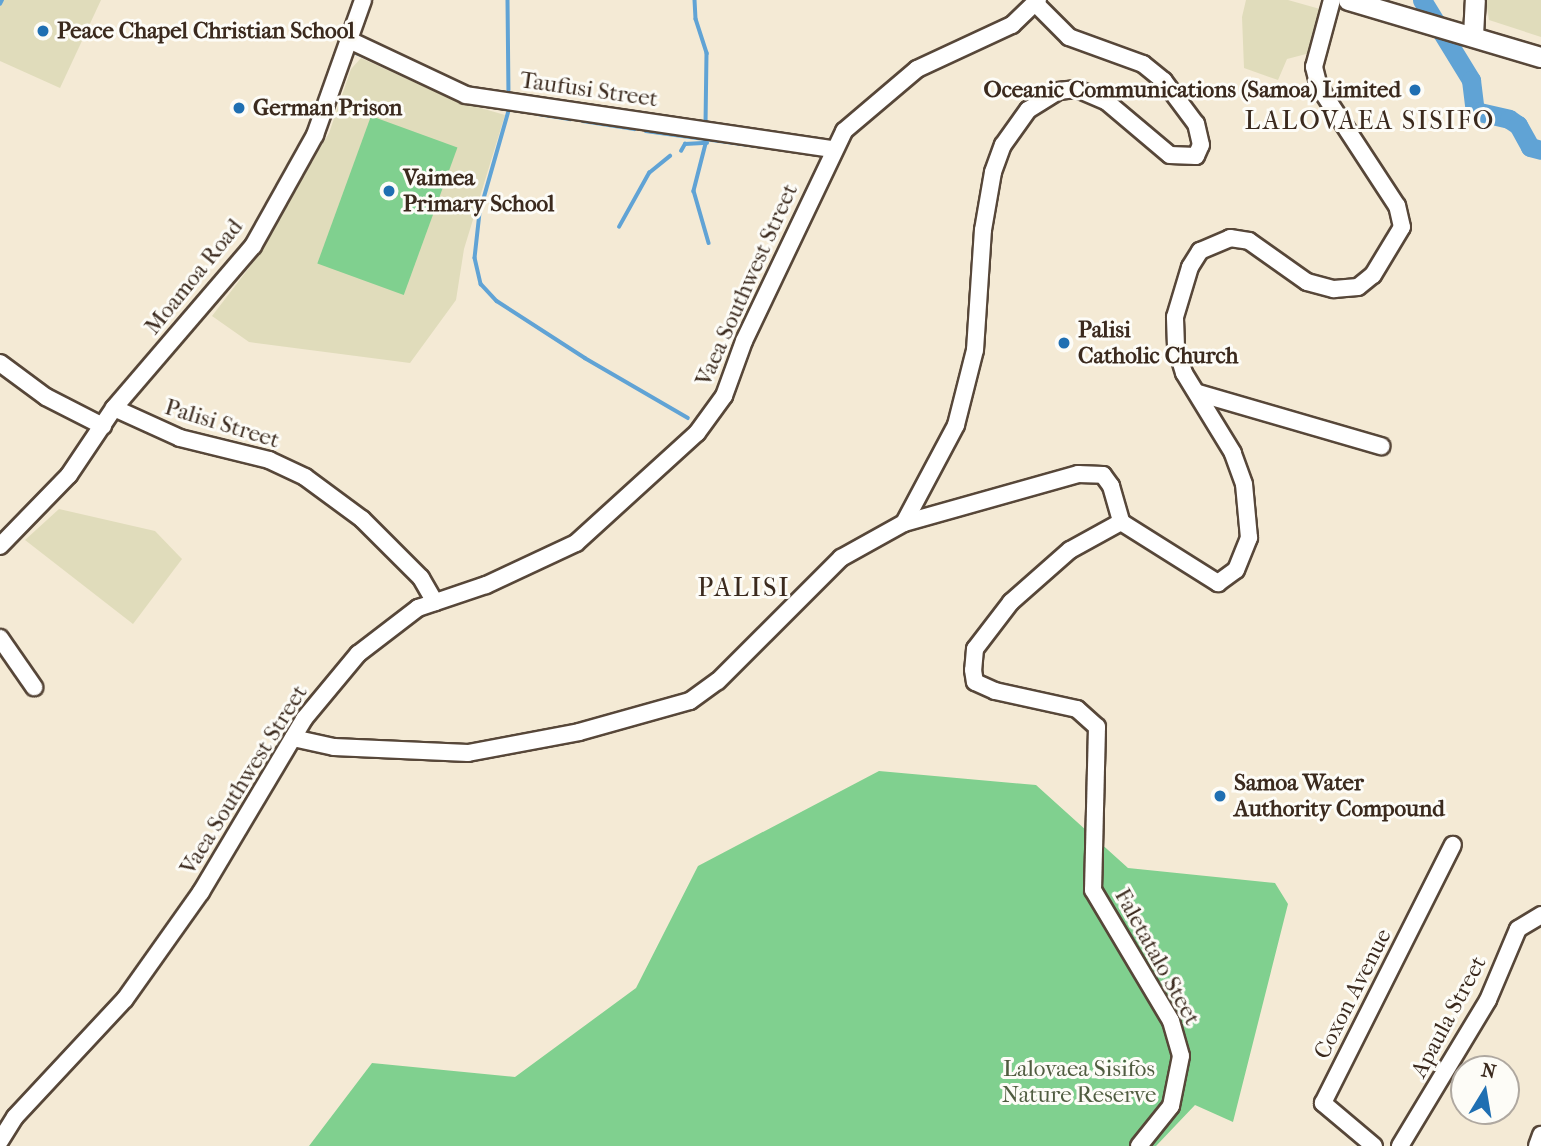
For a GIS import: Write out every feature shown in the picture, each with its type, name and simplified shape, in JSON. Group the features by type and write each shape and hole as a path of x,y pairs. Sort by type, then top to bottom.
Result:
{"main road":[{"path":"1348,0 1469,33 1541,57"},
{"path":"1469,33 1475,0"}],"street":[{"name":"Moamoa Road","path":"0,546 69,475 114,408 253,246 315,135 363,0"},
{"path":"293,738 334,747 468,753 579,732 690,701 718,681 841,558 904,523 1042,482 1091,473 1103,475 1111,486 1121,522 1218,583 1237,570 1250,538 1244,484 1233,453 1184,373 1176,347 1175,317 1190,267 1200,251 1230,238 1249,241 1307,282 1334,289 1358,287 1373,275 1402,227 1397,206 1319,87 1314,67 1332,0"},
{"path":"904,523 956,425 975,350 983,230 993,172 1003,145 1028,110 1058,91 1077,89 1107,102 1170,155 1196,156 1201,145 1196,124 1164,80 1143,64 1069,37 1038,2"},
{"name":"Vaea Southwest Street","path":"0,1141 15,1116 125,999 201,892 293,738 358,654 418,608 538,564 576,542 697,433 724,396 744,341 833,149 859,117 917,69 1012,24 1038,2"},
{"name":"Taufusi Street","path":"349,40 466,95 833,149"},
{"path":"0,363 46,397 103,426"},
{"path":"1198,393 1381,446"},
{"name":"Palisi Street","path":"114,408 180,438 269,460 305,477 362,519 421,578 435,601"},
{"name":"Faletatalo Steet","path":"1121,522 1070,550 1011,602 975,649 973,670 975,682 995,691 1077,709 1097,727 1093,890 1171,1021 1181,1056 1171,1106 1139,1146"},
{"path":"0,638 34,687"},
{"name":"Coxon Avenue","path":"1374,1146 1323,1103 1453,845"},
{"name":"Apaula Street","path":"1400,1146 1488,1000 1518,929 1541,915"},
{"path":"1537,1146 1541,1135"}],"shaded area":[{"name":"Peace Chapel Christian School","path":"0,0 101,0 60,88 0,61"},
{"path":"1246,0 1288,0 1320,9 1310,53 1287,59 1278,80 1244,68 1242,17"},
{"path":"1486,0 1541,0 1541,37 1489,20"},
{"name":"Vaimea Primary School","path":"361,58 453,100 505,115 464,249 456,300 410,363 249,342 212,316 255,260 329,133 351,69"},
{"path":"59,509 155,531 182,559 133,624 25,540"}],"green space":[{"path":"371,116 457,147 404,295 317,264"},
{"name":"Lalovaea Sisifos Nature Reserve","path":"879,771 1036,785 1128,868 1275,883 1288,904 1233,1122 1195,1105 1156,1146 309,1146 372,1063 515,1077 636,988 698,866"}],"waterway":[{"path":"0,4 2,0"},
{"path":"508,0 509,90"},
{"path":"695,0 696,19 707,53 706,121"},
{"path":"1422,0 1471,80 1475,111 1509,119 1518,125 1530,147 1541,150"},
{"path":"356,53 374,60"},
{"path":"463,102 526,112"},
{"path":"509,111 480,213 475,258 481,284 497,301 585,358 688,418"},
{"path":"538,114 571,119"},
{"path":"583,121 634,129"},
{"path":"646,131 763,147"},
{"path":"707,140 694,191 709,243"},
{"path":"681,151 685,144 707,143"},
{"path":"619,227 649,173 670,156"}],"place":[{"name":"Peace Chapel Christian School","path":"43,31"},
{"name":"Oceanic Communications (Samoa) Limited","path":"1415,90"},
{"name":"German Prison","path":"239,108"},
{"name":"Vaimea Primary School","path":"389,191"},
{"name":"Palisi Catholic Church","path":"1064,343"},
{"name":"Samoa Water Authority Compound","path":"1220,796"}],"district":[{"name":"LALOVAEA SISIFO","path":"1370,121"},
{"name":"PALISI","path":"744,588"}]}
